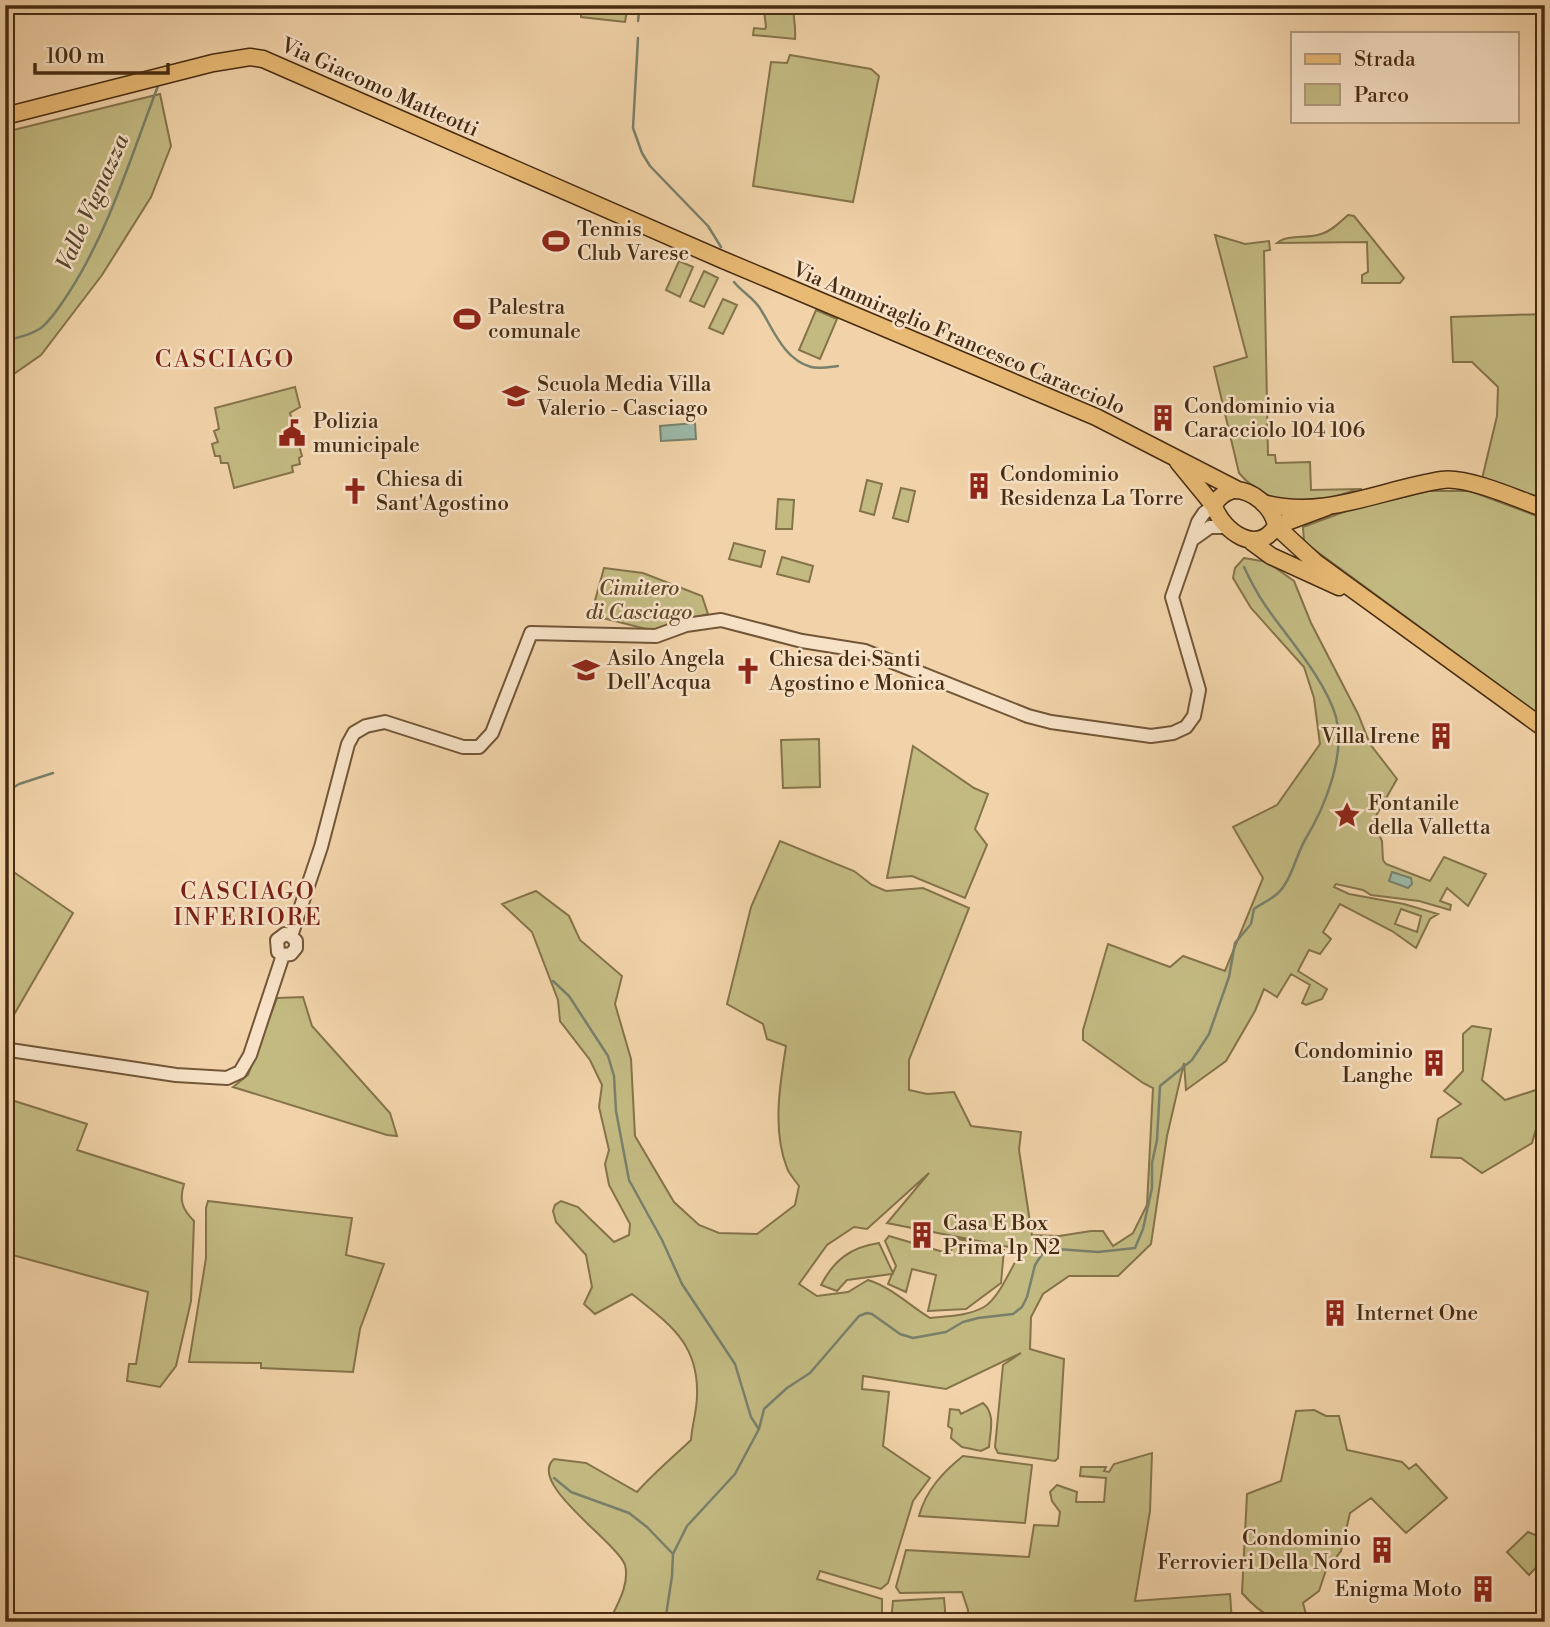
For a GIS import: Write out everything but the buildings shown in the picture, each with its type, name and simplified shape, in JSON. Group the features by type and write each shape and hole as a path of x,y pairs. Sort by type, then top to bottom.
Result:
{"main road":[{"name":"Via Giacomo Matteotti","path":"5,116 213,63 258,57 723,260"},
{"name":"Via Ammiraglio Francesco Caracciolo","path":"723,260 1096,417 1263,503 1297,509 1327,507"},
{"name":"Via Ammiraglio Francesco Caracciolo","path":"1176,460 1201,492 1209,509 1218,514 1229,527"},
{"path":"1252,542 1266,538 1283,524 1327,507 1443,480 1470,484 1545,509"},
{"path":"1209,509 1224,494 1238,490"},
{"path":"1263,503 1275,519 1283,524 1290,541 1302,552 1545,729"},
{"path":"1229,527 1271,556 1361,596"}],"street":[{"path":"5,1051 10,1049 76,1058 176,1075 227,1078 240,1073 250,1055 284,955 278,951 276,940 285,934 291,936 321,847 348,744 354,733 366,726 385,722 463,747 479,747 492,733 531,634 656,636 686,625 721,620 802,641 865,651 1028,716 1051,722 1151,736 1172,733 1186,727 1194,716 1199,690 1172,597 1198,522 1209,509"},
{"path":"1193,539 1210,527 1229,527"}],"green space":[{"path":"581,5 628,5 625,22 581,17"},
{"path":"790,8 793,9 795,39 753,35 754,28 766,27 764,10 789,11"},
{"path":"790,55 871,69 879,76 853,202 753,186 771,62 787,63"},
{"path":"160,94 171,146 151,197 102,275 41,355 5,380 5,132"},
{"path":"1348,215 1354,216 1404,278 1400,283 1362,283 1362,275 1368,272 1367,242 1277,243 1325,233"},
{"path":"1215,235 1245,244 1269,241 1270,250 1264,251 1268,455 1275,455 1276,463 1310,462 1311,490 1361,489 1361,493 1353,491 1322,500 1294,503 1276,499 1260,491 1239,473 1214,367 1247,357"},
{"path":"679,261 693,267 680,297 666,290"},
{"path":"704,271 718,278 704,307 690,301"},
{"path":"723,299 737,305 723,334 709,328"},
{"path":"816,310 837,319 820,359 799,350"},
{"path":"1545,314 1545,503 1482,479 1497,416 1498,387 1472,362 1453,362 1451,317"},
{"path":"295,387 300,407 290,413 302,456 299,458 300,464 292,466 293,472 234,488 228,463 221,463 220,456 215,456 212,444 218,442 214,431 219,429 215,408"},
{"path":"867,480 882,484 874,515 860,511"},
{"path":"901,488 915,491 908,522 893,518"},
{"path":"1428,491 1470,491 1545,519 1545,719 1304,542 1303,527 1349,510"},
{"path":"778,499 794,500 792,529 776,529"},
{"path":"734,543 765,551 761,567 729,559"},
{"path":"782,557 813,566 809,582 777,574"},
{"path":"1244,558 1267,562 1294,581 1311,623 1358,714 1370,744 1397,779 1373,821 1382,841 1383,860 1386,864 1430,881 1444,857 1486,874 1468,906 1447,888 1440,901 1451,905 1450,910 1419,901 1371,895 1363,890 1336,884 1334,887 1349,894 1404,904 1438,914 1430,919 1416,948 1392,931 1340,904 1323,932 1331,939 1320,954 1309,950 1298,971 1327,989 1322,999 1306,1005 1302,1003 1310,985 1291,974 1277,997 1264,989 1255,1011 1226,1061 1186,1090 1184,1063 1167,1136 1151,1244 1118,1276 1069,1276 1043,1294 1031,1317 1030,1349 1064,1359 1058,1458 1055,1461 998,1453 995,1447 1003,1365 1021,1353 946,1389 863,1376 862,1389 889,1392 883,1446 930,1478 913,1501 888,1583 881,1589 820,1571 817,1579 882,1599 882,1621 834,1622 824,1619 823,1622 609,1622 626,1580 625,1565 607,1542 562,1497 552,1482 549,1470 554,1459 586,1463 637,1492 691,1440 697,1401 696,1378 693,1362 679,1336 632,1294 595,1314 584,1304 592,1287 586,1255 556,1222 553,1211 555,1205 561,1201 578,1207 614,1242 629,1235 630,1224 609,1185 605,1164 609,1150 599,1107 602,1085 590,1060 560,1021 558,1000 532,932 502,904 536,891 569,916 580,940 622,976 615,1004 631,1059 635,1136 674,1202 699,1225 719,1233 757,1234 795,1205 799,1186 787,1168 780,1138 779,1107 786,1046 767,1039 763,1024 727,1004 751,907 780,841 854,871 872,885 886,891 923,888 969,908 909,1060 909,1090 927,1094 954,1092 971,1126 1021,1132 1019,1150 1032,1235 1059,1236 1103,1231 1113,1246 1133,1233 1147,1205 1153,1088 1083,1040 1083,1030 1108,944 1170,967 1183,956 1225,971 1263,878 1233,827 1277,805 1320,744 1314,698 1304,667 1251,608 1233,578 1235,568","holes":["1401,909 1421,916 1417,932 1395,924","929,1173 887,1223 1019,1249 1026,1243 1002,1287 990,1302 971,1312 930,1318 892,1292 868,1280 848,1292 817,1296 799,1284 827,1245 854,1227 867,1229"]},
{"name":"Cimitero di Casciago","path":"604,568 643,573 702,596 708,614 654,631 591,615"},
{"path":"819,739 820,787 783,788 781,740"},
{"path":"913,746 974,788 988,794 975,829 987,845 965,898 912,876 887,878"},
{"path":"5,866 73,913 5,1030"},
{"path":"303,997 312,1026 390,1113 397,1136 233,1087 248,1075 277,998"},
{"path":"1472,1026 1491,1029 1482,1080 1505,1100 1545,1087 1545,1114 1540,1115 1532,1143 1482,1173 1461,1158 1431,1157 1438,1119 1461,1104 1444,1091 1463,1071 1463,1034"},
{"path":"5,1098 87,1124 77,1150 184,1184 183,1204 194,1221 191,1301 176,1366 160,1387 127,1381 129,1364 136,1364 148,1292 5,1253"},
{"path":"208,1201 352,1218 346,1255 384,1264 360,1329 353,1372 261,1368 261,1363 189,1362 206,1258"},
{"path":"889,1236 950,1254 955,1238 1004,1250 1001,1283 966,1309 928,1311 936,1275 912,1269 906,1292 888,1284 892,1274 847,1280 837,1291 821,1285 844,1256 879,1243 893,1273 896,1266 885,1241"},
{"path":"983,1403 991,1418 989,1447 981,1451 962,1447 951,1438 952,1429 948,1426 950,1409 959,1410 961,1414"},
{"path":"1314,1410 1326,1416 1339,1416 1347,1450 1402,1462 1409,1469 1416,1464 1447,1498 1406,1533 1371,1498 1350,1513 1341,1551 1326,1570 1319,1591 1303,1603 1308,1622 1287,1621 1264,1613 1242,1593 1247,1494 1281,1481 1296,1411"},
{"path":"1152,1453 1150,1511 1135,1601 1230,1594 1232,1622 968,1622 968,1610 962,1592 900,1593 896,1587 906,1550 1029,1557 1034,1525 1058,1526 1060,1512 1052,1501 1050,1492 1057,1485 1077,1492 1076,1502 1104,1502 1106,1478 1080,1476 1081,1467 1106,1467 1104,1471 1109,1472 1114,1464"},
{"path":"963,1456 1032,1465 1025,1523 919,1516 936,1482"},
{"path":"1528,1532 1545,1539 1545,1558 1529,1575 1507,1552"},
{"path":"944,1598 946,1622 891,1622 893,1601"}],"shaded area":[{"path":"695,423 696,439 661,441 660,426"},
{"path":"1392,872 1411,878 1412,884 1408,888 1389,881"}],"waterway":[{"path":"638,21 640,5"},
{"path":"638,38 633,128 642,153 650,166 708,226 721,247"},
{"name":"Valle Vignazza","path":"5,340 24,336 41,328 83,270 107,219 158,86"},
{"path":"734,282 758,306 781,343 794,358 814,368 838,366"},
{"path":"665,1622 673,1554 687,1526 735,1474 759,1429 764,1409 787,1388 810,1373 859,1316 872,1314 900,1334 913,1338 946,1332 963,1322 1013,1314 1022,1307 1035,1265 1042,1254 1057,1249 1098,1252 1135,1248 1143,1229 1152,1188 1160,1086 1192,1060 1209,1034 1229,977 1235,943 1251,924 1254,909 1277,894 1286,883 1320,811 1336,763 1338,732 1331,703 1315,673 1262,600 1244,567"},
{"path":"5,793 19,784 53,773"},
{"path":"553,981 569,996 608,1056 614,1076 616,1111 629,1180 662,1240 682,1284 735,1364 751,1417 758,1428"},
{"path":"554,1478 571,1492 629,1513 673,1554"}],"place":[{"name":"Tennis Club Varese","path":"556,241"},
{"name":"Palestra comunale","path":"467,319"},
{"name":"Scuola Media Villa Valerio - Casciago","path":"516,396"},
{"name":"Condominio via Caracciolo 104 106","path":"1163,418"},
{"name":"Polizia municipale","path":"292,433"},
{"name":"Condominio Residenza La Torre","path":"979,486"},
{"name":"Chiesa di Sant'Agostino","path":"355,491"},
{"name":"Asilo Angela Dell'Acqua","path":"586,670"},
{"name":"Chiesa dei Santi Agostino e Monica","path":"748,671"},
{"name":"Villa Irene","path":"1441,736"},
{"name":"Fontanile della Valletta","path":"1347,815"},
{"name":"Condominio Langhe","path":"1434,1063"},
{"name":"Casa E Box Prima 1p N2","path":"922,1235"},
{"name":"Internet One","path":"1335,1313"},
{"name":"Condominio Ferrovieri Della Nord","path":"1382,1550"},
{"name":"Enigma Moto","path":"1483,1589"}],"district":[{"name":"CASCIAGO","path":"225,359"},
{"name":"CASCIAGO INFERIORE","path":"248,904"}]}
